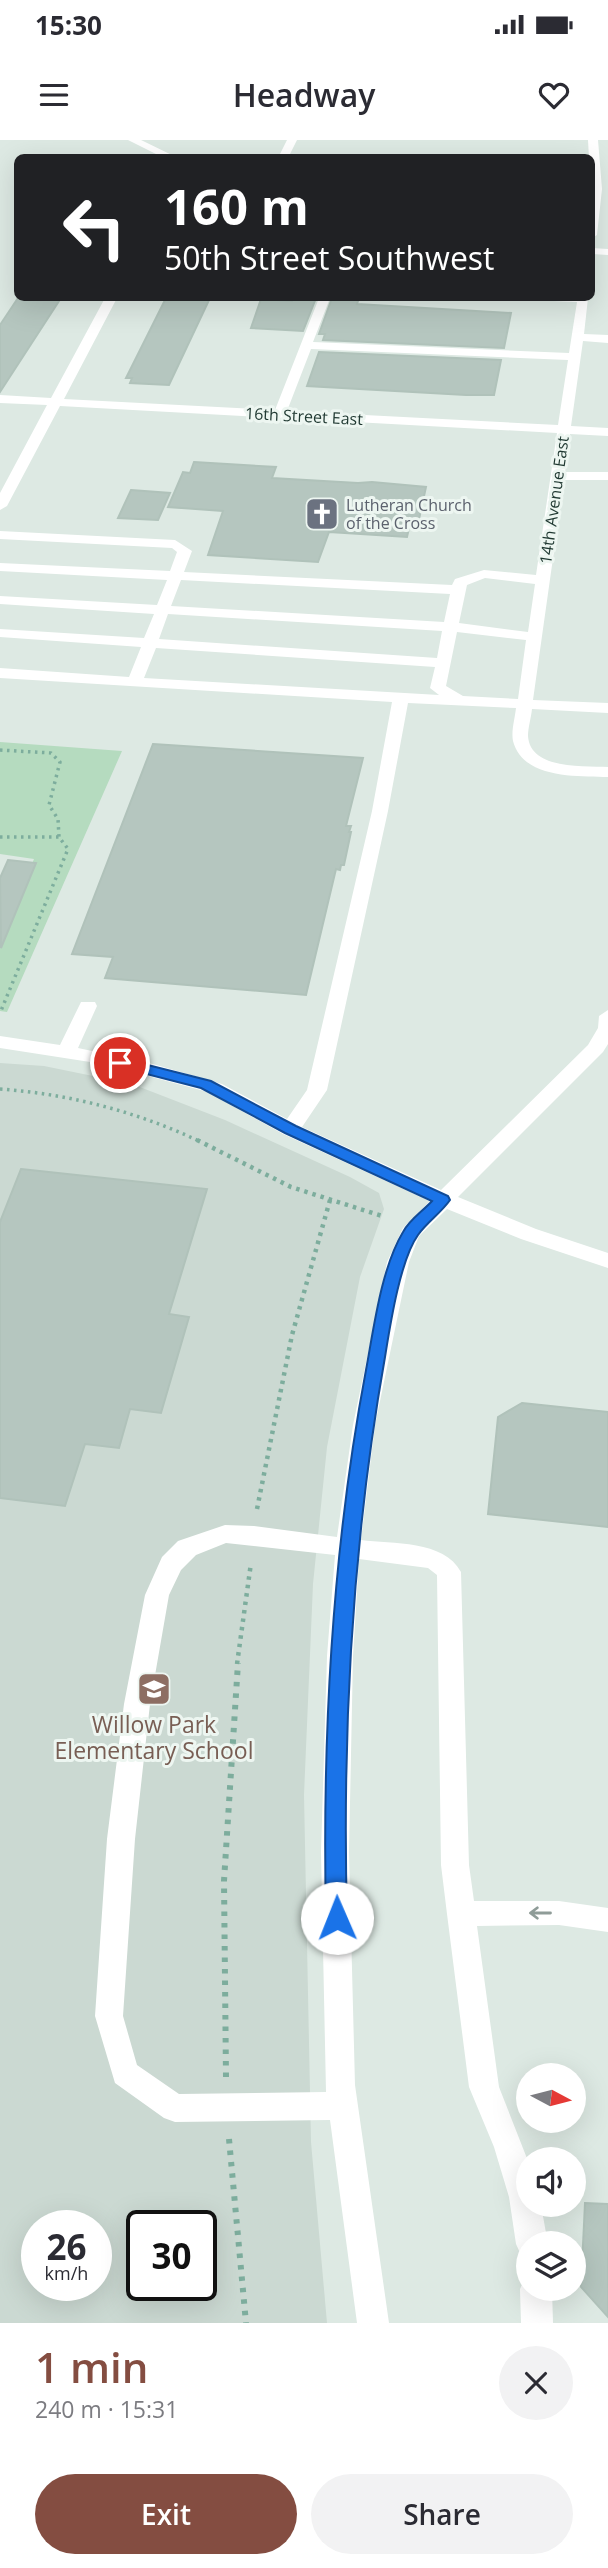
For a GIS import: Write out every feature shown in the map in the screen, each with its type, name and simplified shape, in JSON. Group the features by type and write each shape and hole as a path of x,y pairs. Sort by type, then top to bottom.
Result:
{"street":[{"path":"133,140 164,154"},
{"path":"595,164 595,196"},
{"path":"0,506 109,301"},
{"path":"279,415 323,301"},
{"name":"14th Avenue East","path":"583,301 520,738 528,756 551,767 608,772"},
{"path":"577,337 608,339"},
{"path":"307,345 574,358"},
{"name":"16th Street East","path":"0,399 608,432"},
{"path":"557,476 608,476"},
{"path":"0,535 175,544 186,551 135,682"},
{"path":"0,567 459,590"},
{"path":"460,701 438,688 460,582 484,574 543,580"},
{"path":"0,600 451,627 535,637"},
{"path":"0,633 443,663"},
{"path":"0,673 608,708"},
{"path":"290,1130 317,1090 380,811 401,698"},
{"path":"68,1050 89,1006"},
{"path":"373,2323 340,2085 335,1852 340,1656 348,1547 364,1425 380,1337 398,1262 410,1233 596,1048 607,1028 608,1016"},
{"path":"0,1042 68,1050 206,1084 290,1130 442,1200 532,1237 608,1261"},
{"path":"343,2106 175,2108 125,2073 110,2015 121,1839 137,1704 157,1595 172,1564 187,1548 225,1534 254,1535 432,1559 442,1564 449,1572 455,1865 484,2087 524,2197 529,2231"},
{"path":"461,1914 559,1913 608,1920"},
{"path":"536,2301 537,2323"}],"path":[{"path":"0,750 51,754 60,762 49,805 58,819 59,837"},
{"path":"0,837 59,837 68,849 0,1013"},
{"path":"0,1089 30,1091 109,1106 197,1140 290,1187 382,1216"},
{"path":"257,1508 292,1335 330,1200"},
{"path":"225,2065 224,1881 239,1640 250,1572"},
{"path":"230,2161 246,2323"}],"shaded area":[{"name":"Willow Park Elementary School","path":"0,1063 44,1066 132,1084 225,1120 350,1177 379,1193 384,1209 360,1277 327,1447 313,1584 304,1795 311,2142 327,2323 0,2323"}],"green space":[{"path":"0,742 122,751 7,1012 0,1011 0,943 34,859 0,854"}],"building":[{"path":"16,301 59,301 0,392 0,325"},
{"path":"164,301 209,301 169,385 130,383 132,378 126,378"},
{"path":"260,301 315,301 303,331 251,328"},
{"path":"331,301 511,313 504,348 323,340 325,334 319,334"},
{"path":"319,352 501,360 494,395 466,395 307,386"},
{"name":"Lutheran Church of the Cross","path":"194,462 276,467 272,478 426,487 418,524 410,524 407,537 329,532 318,562 208,555 223,511 168,507 183,472 190,473"},
{"path":"131,490 170,493 158,520 118,518"},
{"path":"153,744 363,758 346,826 351,826 351,832 344,865 341,865 340,870 336,869 306,995 105,978 113,957 72,954"},
{"path":"8,860 36,863 1,948 0,878"},
{"path":"21,1169 207,1189 169,1314 189,1317 161,1413 130,1409 119,1448 85,1444 65,1506 0,1498 0,1222"},
{"path":"522,1403 608,1412 608,1527 488,1514 498,1417"},
{"path":"586,2203 608,2204 608,2317 586,2293 586,2231 584,2231"}],"place":[{"name":"Lutheran Church of the Cross","path":"322,514"},
{"name":"Willow Park Elementary School","path":"154,1689"}],"route":[{"path":"120,1063 206,1084 290,1130 442,1200 410,1233 398,1262 380,1337 364,1425 348,1547 340,1656 335,1852 337,1918"}]}
